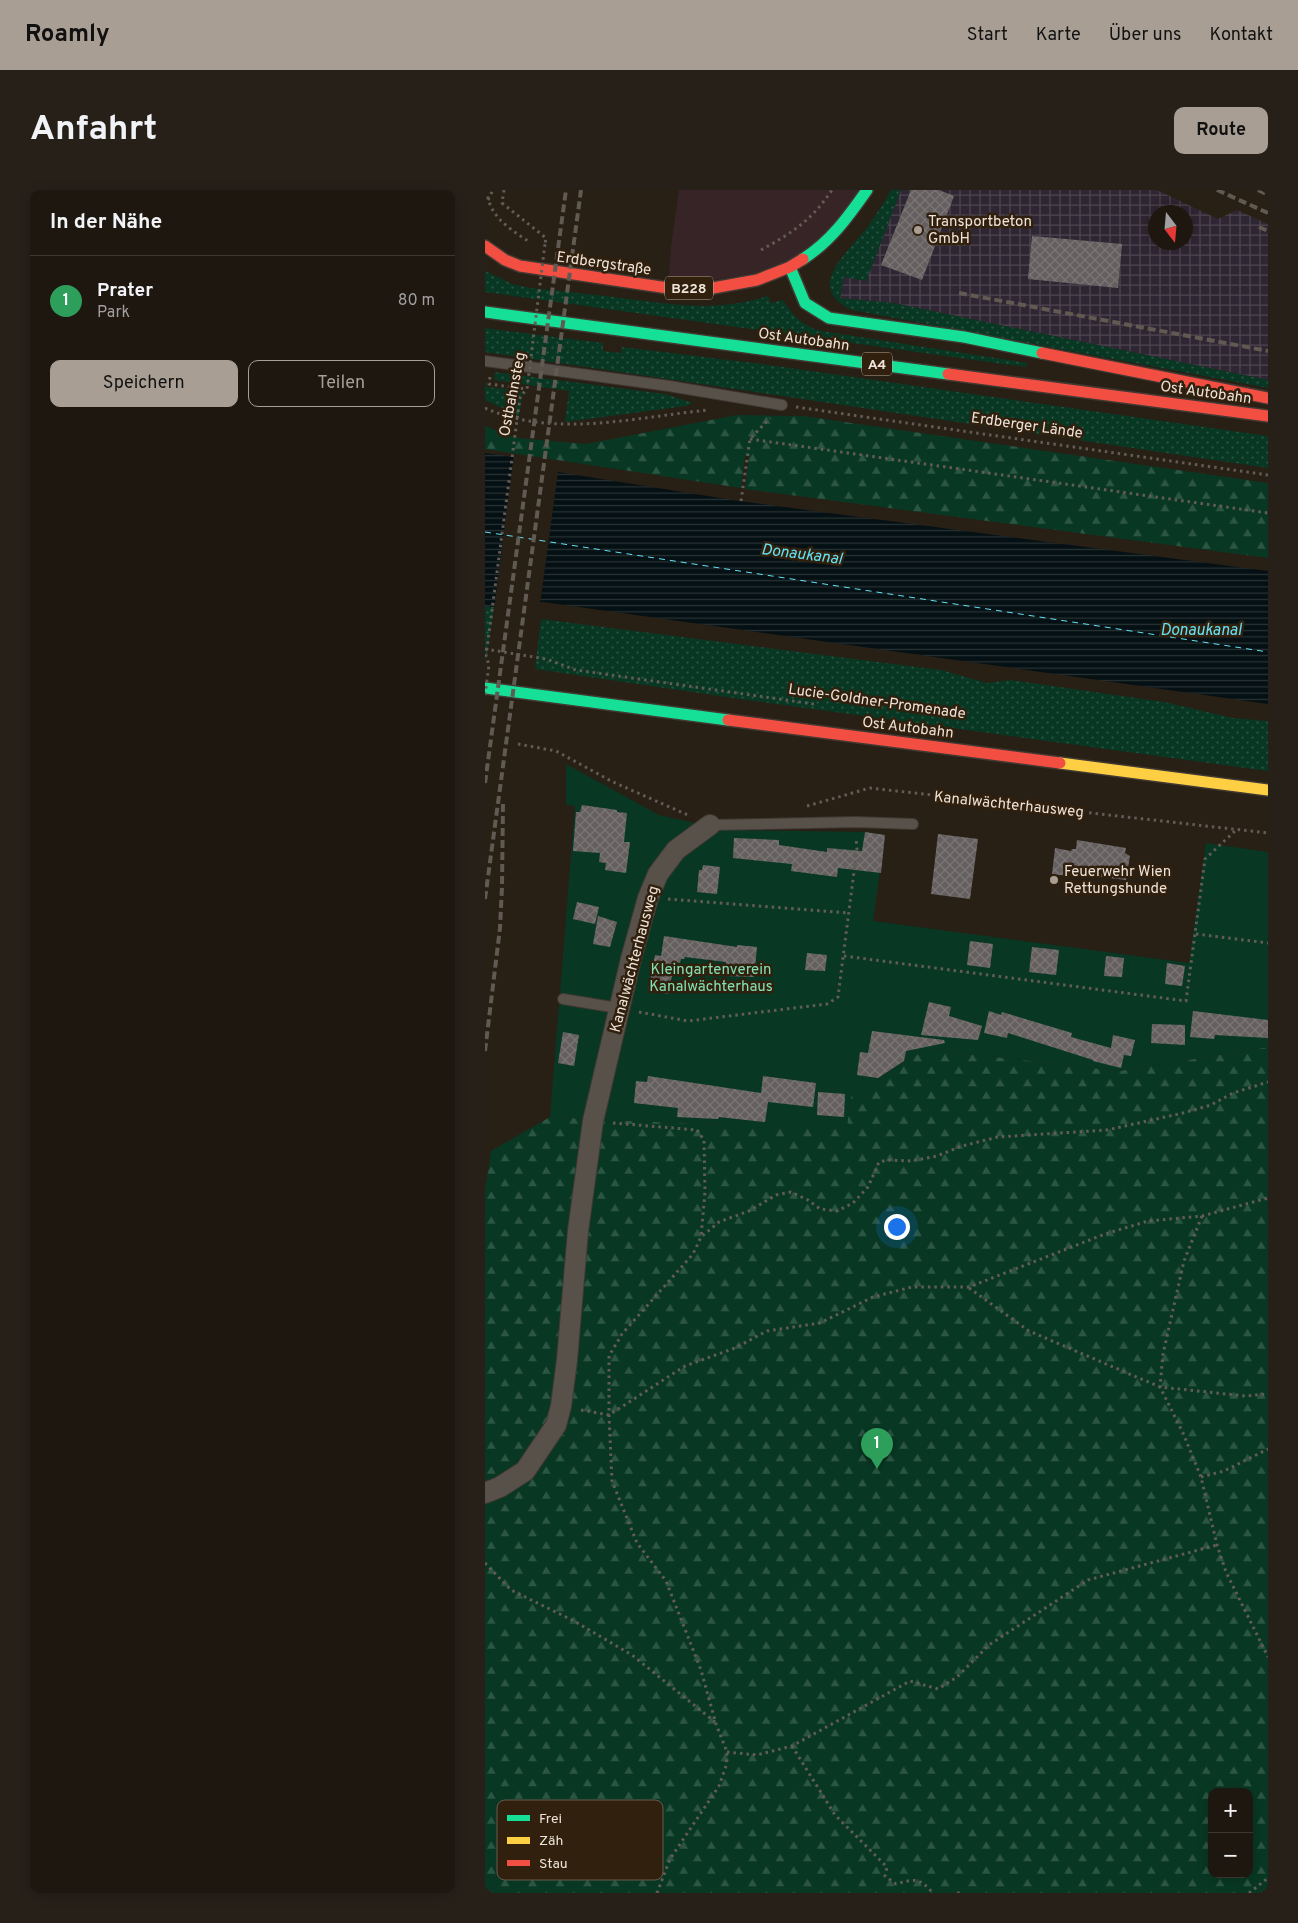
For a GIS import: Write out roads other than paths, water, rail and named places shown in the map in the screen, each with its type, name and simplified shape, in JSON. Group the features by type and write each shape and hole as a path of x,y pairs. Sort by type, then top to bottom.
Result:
{"main road":[{"name":"Erdbergstraße","path":"485,246 505,260 520,266 668,288 713,288 757,280 791,267 818,249 844,223 867,190"},
{"path":"791,267 805,303 829,318 964,337 1268,398"},
{"name":"Ost Autobahn","path":"485,312 1268,416"},
{"name":"Ost Autobahn","path":"485,688 1268,790"}],"street":[{"name":"Kanalwächterhausweg","path":"485,1493 525,1471 556,1425 561,1406 567,1360 578,1231 593,1121 618,1008 648,898 658,874 676,850 710,825"}],"lane":[{"path":"485,361 782,405"},
{"path":"710,825 855,822 913,824"},
{"path":"563,999 618,1008"}],"water":[{"name":"Donaukanal","path":"485,453 514,457 558,472 739,501 1268,571 1268,704 543,602 494,607 485,606"}],"railway":[{"path":"485,783 566,190"},
{"path":"485,899 581,190"},
{"path":"1217,190 1268,213"},
{"path":"1258,190 1268,195"},
{"path":"1259,227 1268,231"},
{"path":"959,293 1268,351"},
{"path":"485,1051 500,928 503,802"}],"place":[{"name":"Transportbeton GmbH","path":"918,230"},
{"name":"Feuerwehr Wien Rettungshunde","path":"1054,880"},
{"name":"Prater","path":"877,1469"}],"park label":[{"name":"Kleingartenverein Kanalwächterhaus","path":"711,978"}]}
